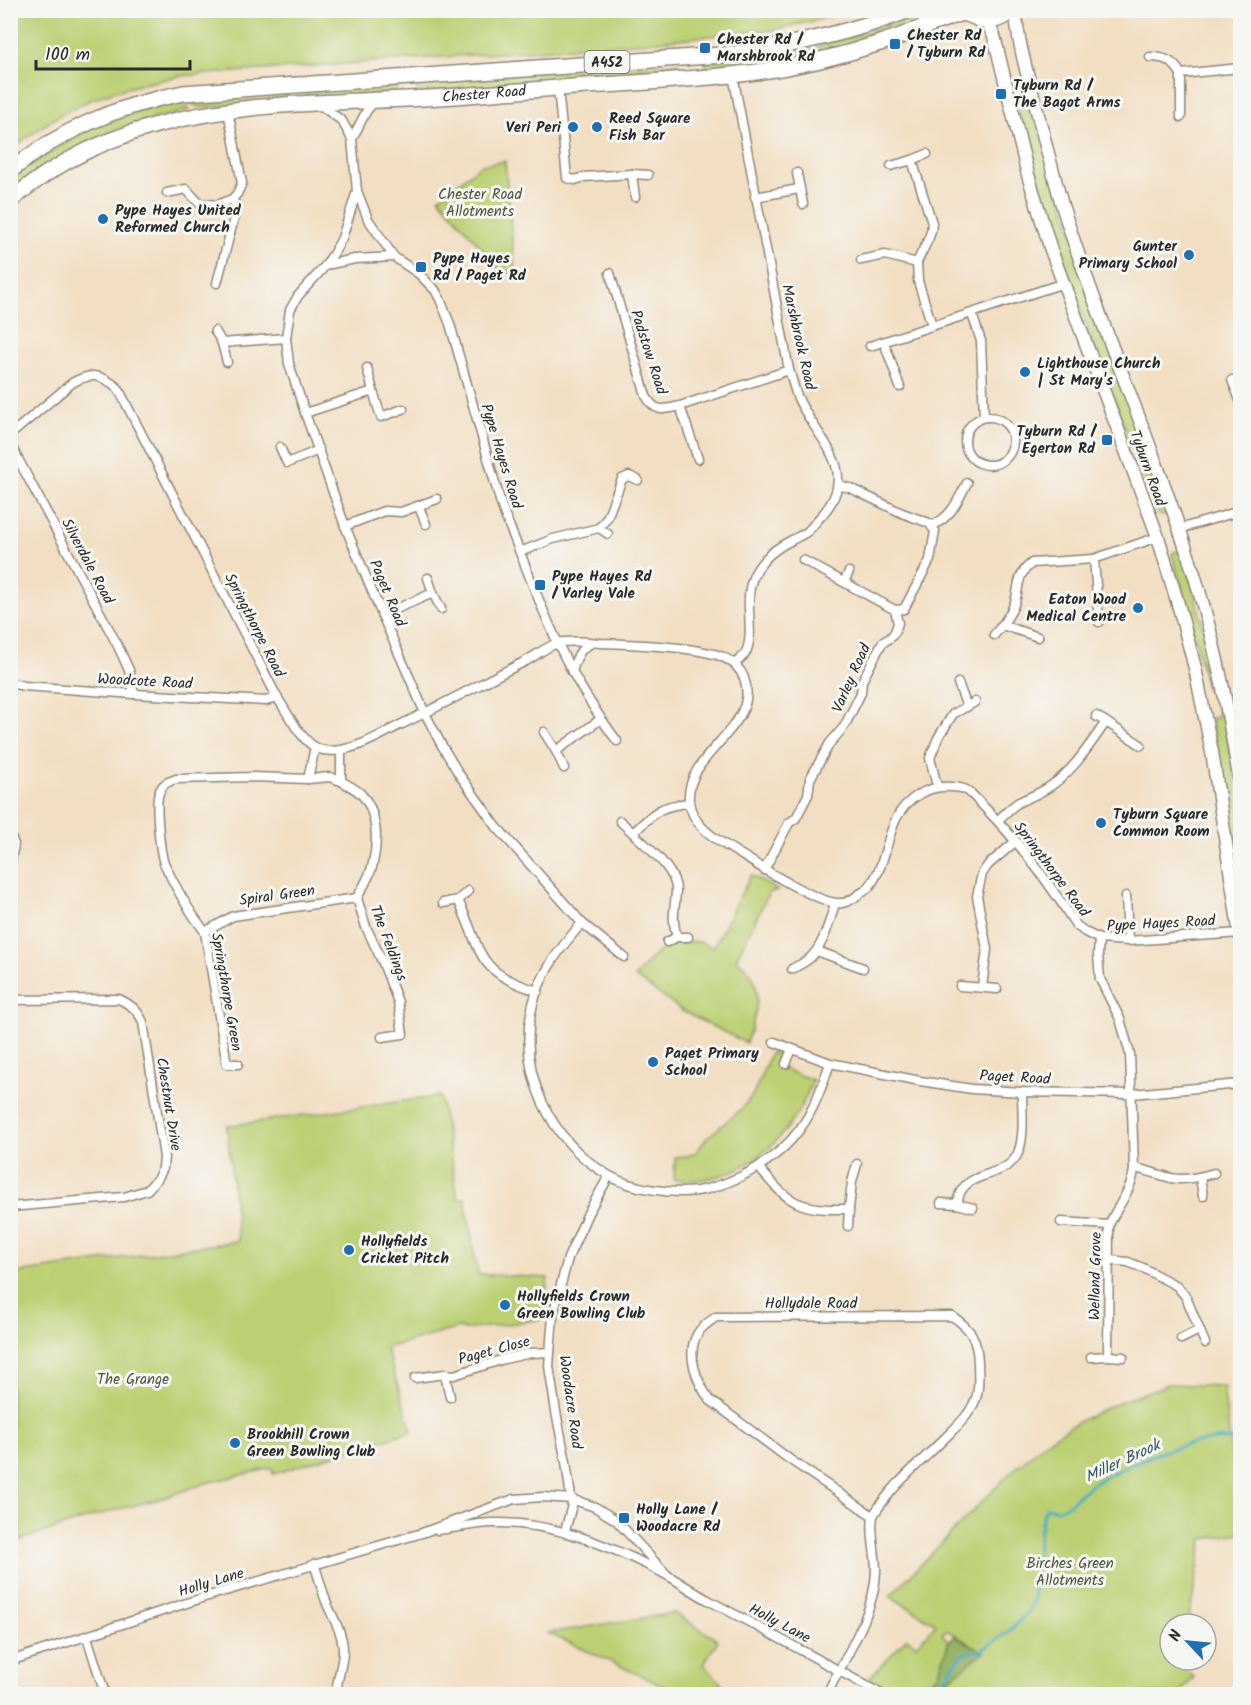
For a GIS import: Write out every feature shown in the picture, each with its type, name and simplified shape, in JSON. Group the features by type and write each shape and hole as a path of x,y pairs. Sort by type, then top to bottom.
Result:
{"highway":[{"name":"Chester Road","path":"10,171 48,143 82,124 153,99 183,93 737,54 799,43 871,25 909,10"},
{"name":"Chester Road","path":"10,201 62,164 114,138 198,114 301,104 408,99 776,70 880,43 959,14 997,21 1015,10"},
{"path":"406,77 408,99"},
{"path":"300,84 301,104"}],"main road":[{"name":"Tyburn Road","path":"1015,10 1030,85 1063,208 1179,528 1201,596 1219,663 1240,783"},
{"name":"Tyburn Road","path":"976,16 994,36 1051,250 1158,537 1195,668 1212,752 1240,934"},
{"path":"1158,537 1179,528"}],"street":[{"path":"1150,57 1165,57 1177,67 1181,74 1181,117"},
{"path":"1181,74 1240,68"},
{"name":"Marshbrook Road","path":"733,75 789,370 797,397 834,459 839,474 838,485"},
{"path":"558,88 567,178 575,180 584,177 648,175"},
{"path":"352,139 375,101"},
{"path":"318,103 342,122 352,139"},
{"path":"167,193 186,189 199,203 217,205 232,199 237,194 242,183 228,111"},
{"name":"Pype Hayes Road","path":"352,139 357,191 369,219 394,257 428,282 440,299 450,324 501,504 520,552 572,672 617,741"},
{"path":"891,166 927,154"},
{"path":"912,160 933,223 932,233 917,262 918,280 932,325"},
{"path":"796,173 803,204"},
{"path":"632,174 635,196"},
{"path":"755,197 799,189"},
{"name":"Paget Road","path":"357,191 342,238 326,265 314,276 290,310 286,338 289,364 305,413 345,526 382,615 425,713 459,774 496,826 582,923 624,957"},
{"path":"217,283 237,207 232,199"},
{"path":"861,260 885,255 917,262"},
{"path":"326,265 394,257"},
{"name":"Padstow Road","path":"610,273 651,405 662,410 680,406 789,370"},
{"path":"870,346 1064,283"},
{"path":"972,314 981,341 984,417"},
{"path":"215,331 222,342 226,362"},
{"path":"222,342 286,338"},
{"path":"884,342 900,387"},
{"path":"367,368 381,417 403,409"},
{"name":"Springthorpe Road","path":"10,435 82,377 98,376 118,388 277,697 299,731 315,747"},
{"path":"1233,380 1240,395"},
{"path":"305,413 372,391"},
{"path":"680,406 698,459"},
{"path":"984,417 996,418 1005,423 1010,430 1012,441 1010,452 1003,460 993,464 979,463 970,456 965,446 966,432 972,424 984,417"},
{"name":"Silverdale Road","path":"10,444 118,646 129,670 134,694"},
{"path":"280,447 287,463 319,450"},
{"path":"520,552 553,539 599,528 607,518 622,479 629,476 639,480"},
{"path":"932,526 953,511 968,483"},
{"path":"735,664 745,653 748,643 750,623 748,600 756,572 772,550 807,532 831,505 838,485 850,488 902,513 930,523 935,531 930,560 904,609 895,610 803,560"},
{"path":"345,526 384,511 401,512 437,499"},
{"path":"418,507 426,524"},
{"path":"1179,528 1240,511"},
{"path":"599,528 608,534"},
{"path":"994,635 1014,604 1024,569 1032,563 1094,559 1158,537"},
{"path":"1094,559 1099,622"},
{"path":"844,582 849,572"},
{"path":"428,578 441,609"},
{"path":"382,615 434,592"},
{"name":"Varley Road","path":"764,870 789,823 796,818 808,795 810,779 830,743 844,727 861,693 862,681 882,643 895,632 898,623 895,610"},
{"path":"1002,625 1038,637"},
{"path":"572,672 577,655 593,642"},
{"path":"308,779 315,747 329,751 358,745 425,713 558,643 593,642 662,646 709,652 727,658 735,664 744,676 747,689 746,700 733,727 696,770 689,790 689,803 695,820 705,830 764,870 819,898 839,904 849,902 868,888 878,870 895,822 904,807 922,793 937,786 930,758 938,738 953,714 971,704 958,683"},
{"name":"Woodcote Road","path":"10,683 134,694 266,701 277,697"},
{"path":"1096,716 1141,745"},
{"path":"556,751 601,719"},
{"name":"Springthorpe Road","path":"998,820 1017,803 1036,795 1068,772 1107,722"},
{"path":"544,732 564,768"},
{"path":"341,750 341,781"},
{"name":"Springthorpe Green","path":"238,1064 227,1064 205,932 194,917 163,861 160,847 159,792 165,783 176,779 330,777 341,781"},
{"name":"The Feldings","path":"341,781 361,794 368,803 376,835 373,864 357,897 366,927 398,1002 403,1034 382,1037"},
{"name":"Springthorpe Road","path":"937,786 967,790 998,820 1016,841 1076,925 1084,932"},
{"path":"633,833 654,813 664,807 689,803"},
{"path":"620,821 668,869 674,878 676,889 672,914 677,937"},
{"path":"10,835 14,844 10,867"},
{"path":"982,987 987,949 977,896 982,874 1016,841"},
{"path":"443,903 458,900 468,891"},
{"path":"1126,896 1128,941"},
{"name":"Spiral Green","path":"205,932 233,916 357,897"},
{"path":"458,900 478,950 489,967 503,978 538,991"},
{"path":"792,969 817,951 839,904"},
{"path":"582,923 553,959 538,991 531,1017 528,1054 538,1096 548,1115 562,1136 585,1158 609,1176 633,1185 657,1190 698,1191 731,1181 759,1168 776,1155 800,1130 822,1086 830,1063"},
{"name":"Pype Hayes Road","path":"1084,932 1099,939 1128,941 1240,934"},
{"path":"667,942 677,937 688,937"},
{"name":"Welland Grove","path":"1099,939 1100,979 1120,1019 1130,1054 1134,1168 1133,1179 1109,1225 1108,1356"},
{"path":"817,951 863,968"},
{"path":"960,986 997,990"},
{"name":"Chestnut Drive","path":"10,1000 119,999 138,1011 143,1022 164,1157 163,1168 158,1178 147,1190 124,1197 10,1207"},
{"name":"Paget Road","path":"774,1042 830,1063 920,1082 972,1089 1132,1094 1240,1084"},
{"path":"786,1064 792,1050"},
{"path":"957,1204 961,1191 969,1182 1005,1168 1017,1156 1021,1144 1022,1092"},
{"path":"848,1226 852,1182 857,1164"},
{"path":"759,1168 778,1190 798,1203 823,1210 849,1209"},
{"path":"1134,1168 1173,1178 1200,1177 1214,1173"},
{"name":"Woodacre Road","path":"565,1531 572,1505 549,1366 553,1315 564,1269 588,1213 609,1176"},
{"path":"1200,1177 1203,1196"},
{"path":"941,1203 973,1208"},
{"path":"1061,1222 1109,1225"},
{"path":"1108,1260 1128,1262 1177,1286 1186,1297 1206,1343"},
{"name":"Hollydale Road","path":"952,1316 969,1329 975,1339 978,1352 979,1382 976,1399 966,1417 886,1497 873,1516 789,1459 710,1400 700,1388 693,1358 696,1335 704,1325 716,1317 952,1316"},
{"path":"1181,1339 1199,1330"},
{"name":"Paget Close","path":"415,1378 454,1375 504,1359 531,1353 550,1352"},
{"path":"1092,1357 1123,1357"},
{"name":"Paget Close","path":"445,1374 450,1397"},
{"name":"Holly Lane","path":"10,1661 205,1597 422,1533 514,1498 571,1499 595,1507 616,1520 667,1575"},
{"path":"826,1695 850,1651 868,1608 873,1589 876,1571 871,1528 873,1516"},
{"name":"Holly Lane","path":"422,1533 491,1523 518,1524 583,1536 667,1575 705,1599 840,1670 881,1695"},
{"path":"314,1564 341,1639 343,1652 336,1695"},
{"path":"87,1637 105,1695"}],"green space":[{"path":"11,10 854,11 775,30 624,44 179,76 124,89 88,101 47,123 11,150"},
{"path":"908,17 911,26 828,53 772,64 706,71 706,62 778,54 820,46"},
{"path":"678,63 679,74 418,92 416,81"},
{"path":"394,83 397,86 396,92 307,99 306,89"},
{"path":"1019,89 1026,91 1168,514 1164,516 1159,515 1061,254 1014,93"},
{"path":"287,91 288,99 200,108 189,102 189,98"},
{"path":"179,101 190,110 136,123 92,140 11,193 10,179 88,129 167,102"},
{"name":"Chester Road Allotments","path":"505,161 515,271 503,273 439,198 481,165"},
{"path":"1179,551 1184,553 1219,686 1207,690 1172,555"},
{"path":"1220,702 1223,703 1240,812 1240,887 1211,719 1218,715"},
{"path":"751,875 778,891 769,893 736,959 750,972 756,989 756,1008 746,1043 684,1012 635,977 663,949 677,943 702,943 713,948"},
{"path":"771,1052 780,1056 778,1067 813,1080 806,1097 787,1128 761,1154 746,1165 729,1173 702,1180 674,1180 675,1157 688,1156 696,1152 707,1138 743,1107 754,1093"},
{"name":"The Grange","path":"440,1096 458,1199 465,1198 478,1274 548,1278 542,1319 465,1330 459,1328 386,1348 412,1431 273,1474 272,1468 206,1483 11,1543 11,1274 238,1241 227,1126"},
{"name":"Birches Green Allotments","path":"1169,1384 1223,1386 1240,1533 1203,1539 1190,1612 1158,1612 1158,1672 1188,1672 1194,1677 1179,1694 928,1694 984,1652 946,1630 942,1634 949,1641 938,1675 916,1694 898,1694 869,1678 907,1638 916,1645 936,1624 890,1596 1008,1475 1048,1440 1114,1404"},
{"path":"674,1613 718,1640 704,1664 731,1694 681,1694 548,1633"},
{"path":"955,1635 984,1652 928,1694 916,1694 938,1675 949,1641"}],"waterway":[{"name":"Miller Brook","path":"922,1694 945,1678 962,1655 979,1652 1008,1632 1029,1611 1033,1601 1041,1524 1047,1507 1056,1509 1066,1506 1094,1483 1120,1469 1164,1451 1194,1443 1240,1439"}],"place":[{"name":"Chester Rd / Tyburn Rd","path":"895,44"},
{"name":"Chester Rd / Marshbrook Rd","path":"705,48"},
{"name":"Tyburn Rd / The Bagot Arms","path":"1001,94"},
{"name":"Veri Peri","path":"573,127"},
{"name":"Reed Square Fish Bar","path":"597,127"},
{"name":"Pype Hayes United Reformed Church","path":"103,219"},
{"name":"Gunter Primary School","path":"1189,255"},
{"name":"Pype Hayes Rd / Paget Rd","path":"421,267"},
{"name":"Lighthouse Church | St Mary's","path":"1025,372"},
{"name":"Tyburn Rd / Egerton Rd","path":"1107,440"},
{"name":"Pype Hayes Rd / Varley Vale","path":"540,585"},
{"name":"Eaton Wood Medical Centre","path":"1138,608"},
{"name":"Tyburn Square Common Room","path":"1101,823"},
{"name":"Paget Primary School","path":"653,1062"},
{"name":"Hollyfields Cricket Pitch","path":"349,1250"},
{"name":"Hollyfields Crown Green Bowling Club","path":"505,1305"},
{"name":"Brookhill Crown Green Bowling Club","path":"235,1443"},
{"name":"Holly Lane / Woodacre Rd","path":"624,1518"}]}
